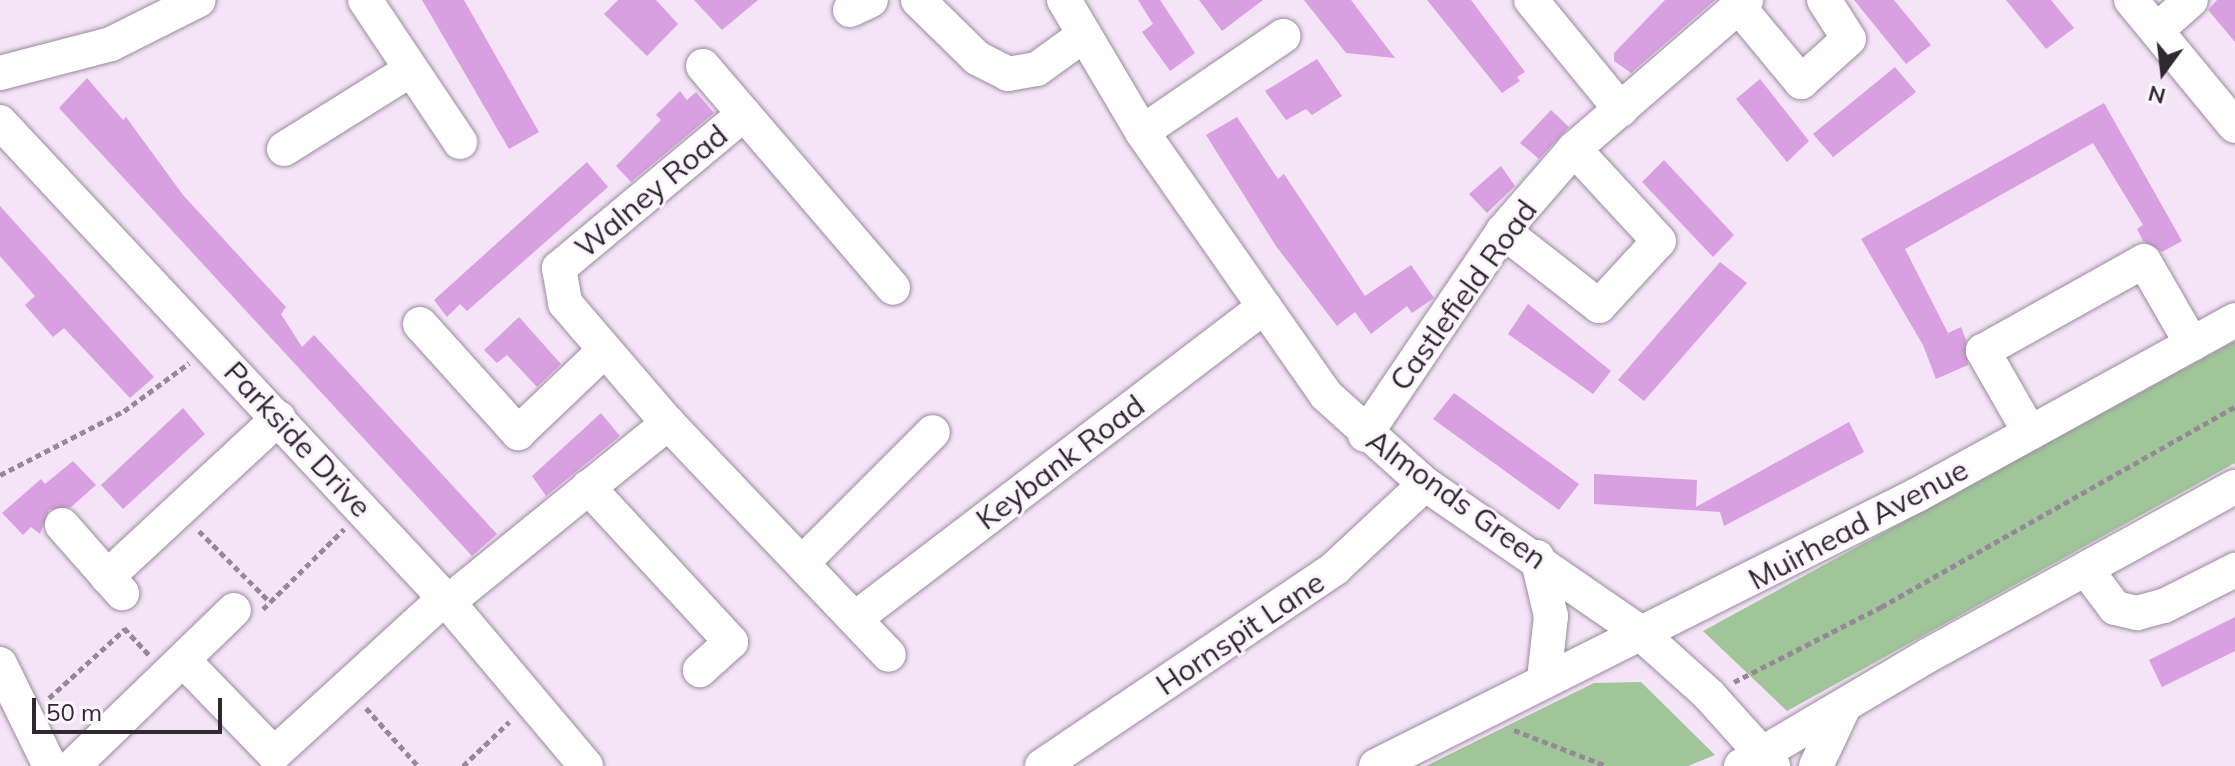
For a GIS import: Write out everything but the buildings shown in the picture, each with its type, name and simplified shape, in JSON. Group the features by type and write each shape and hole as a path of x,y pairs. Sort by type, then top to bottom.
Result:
{"street":[{"path":"0,73 111,44 199,0"},
{"path":"365,0 409,71 460,142"},
{"path":"918,0 993,71 1037,69 1084,35"},
{"name":"Almonds Green","path":"1064,0 1142,132 1326,395 1365,435 1425,484 1537,557 1638,631 1709,695 1760,762"},
{"path":"1531,0 1621,110"},
{"path":"1742,3 1801,82 1849,39 1824,0"},
{"path":"2131,0 2235,126"},
{"path":"2157,30 2191,0"},
{"name":"Castlefield Road","path":"1365,435 1503,231 1574,149 1742,3"},
{"path":"1142,132 1283,36"},
{"name":"Walney Road","path":"703,66 893,288"},
{"path":"284,149 409,71"},
{"name":"Walney Road","path":"668,423 565,303 559,268 744,114"},
{"name":"Parkside Drive","path":"0,122 208,341 446,600 586,766"},
{"path":"1503,231 1599,306 1659,241 1574,149"},
{"path":"2030,433 1983,351 2144,261 2192,344"},
{"name":"Keybank Road","path":"857,617 1264,307"},
{"name":"Muirhead Avenue","path":"1376,766 1638,631 1737,587 2030,433 2235,320"},
{"path":"420,324 518,433 605,350"},
{"path":"62,525 115,585 179,510 279,418"},
{"path":"175,667 274,754 446,600 668,423 804,561 889,655"},
{"path":"804,561 933,432"},
{"name":"Hornspit Lane","path":"1042,766 1335,568 1425,484"},
{"path":"588,487 731,642 700,670"},
{"path":"1760,762 1848,702 2088,572 2235,487"},
{"path":"1537,557 1551,616 1544,679"},
{"path":"2088,572 2115,608 2137,613 2164,606 2235,570"},
{"path":"73,766 234,610"},
{"path":"0,664 50,766"},
{"path":"1816,766 1848,702"}],"path":[{"path":"0,475 124,411 183,369 208,341"},
{"path":"1709,695 1881,607 2235,407"},
{"path":"179,510 270,602"},
{"path":"234,610 248,624 364,510"},
{"path":"115,585 118,621 175,667"},
{"path":"27,718 125,629"},
{"path":"347,687 418,766"},
{"path":"1475,714 1607,766"},
{"path":"463,766 509,722"}],"green space":[{"path":"2235,341 2235,463 1787,711 1703,631"},
{"path":"1641,682 1715,755 1688,766 1426,766 1594,683"}]}
